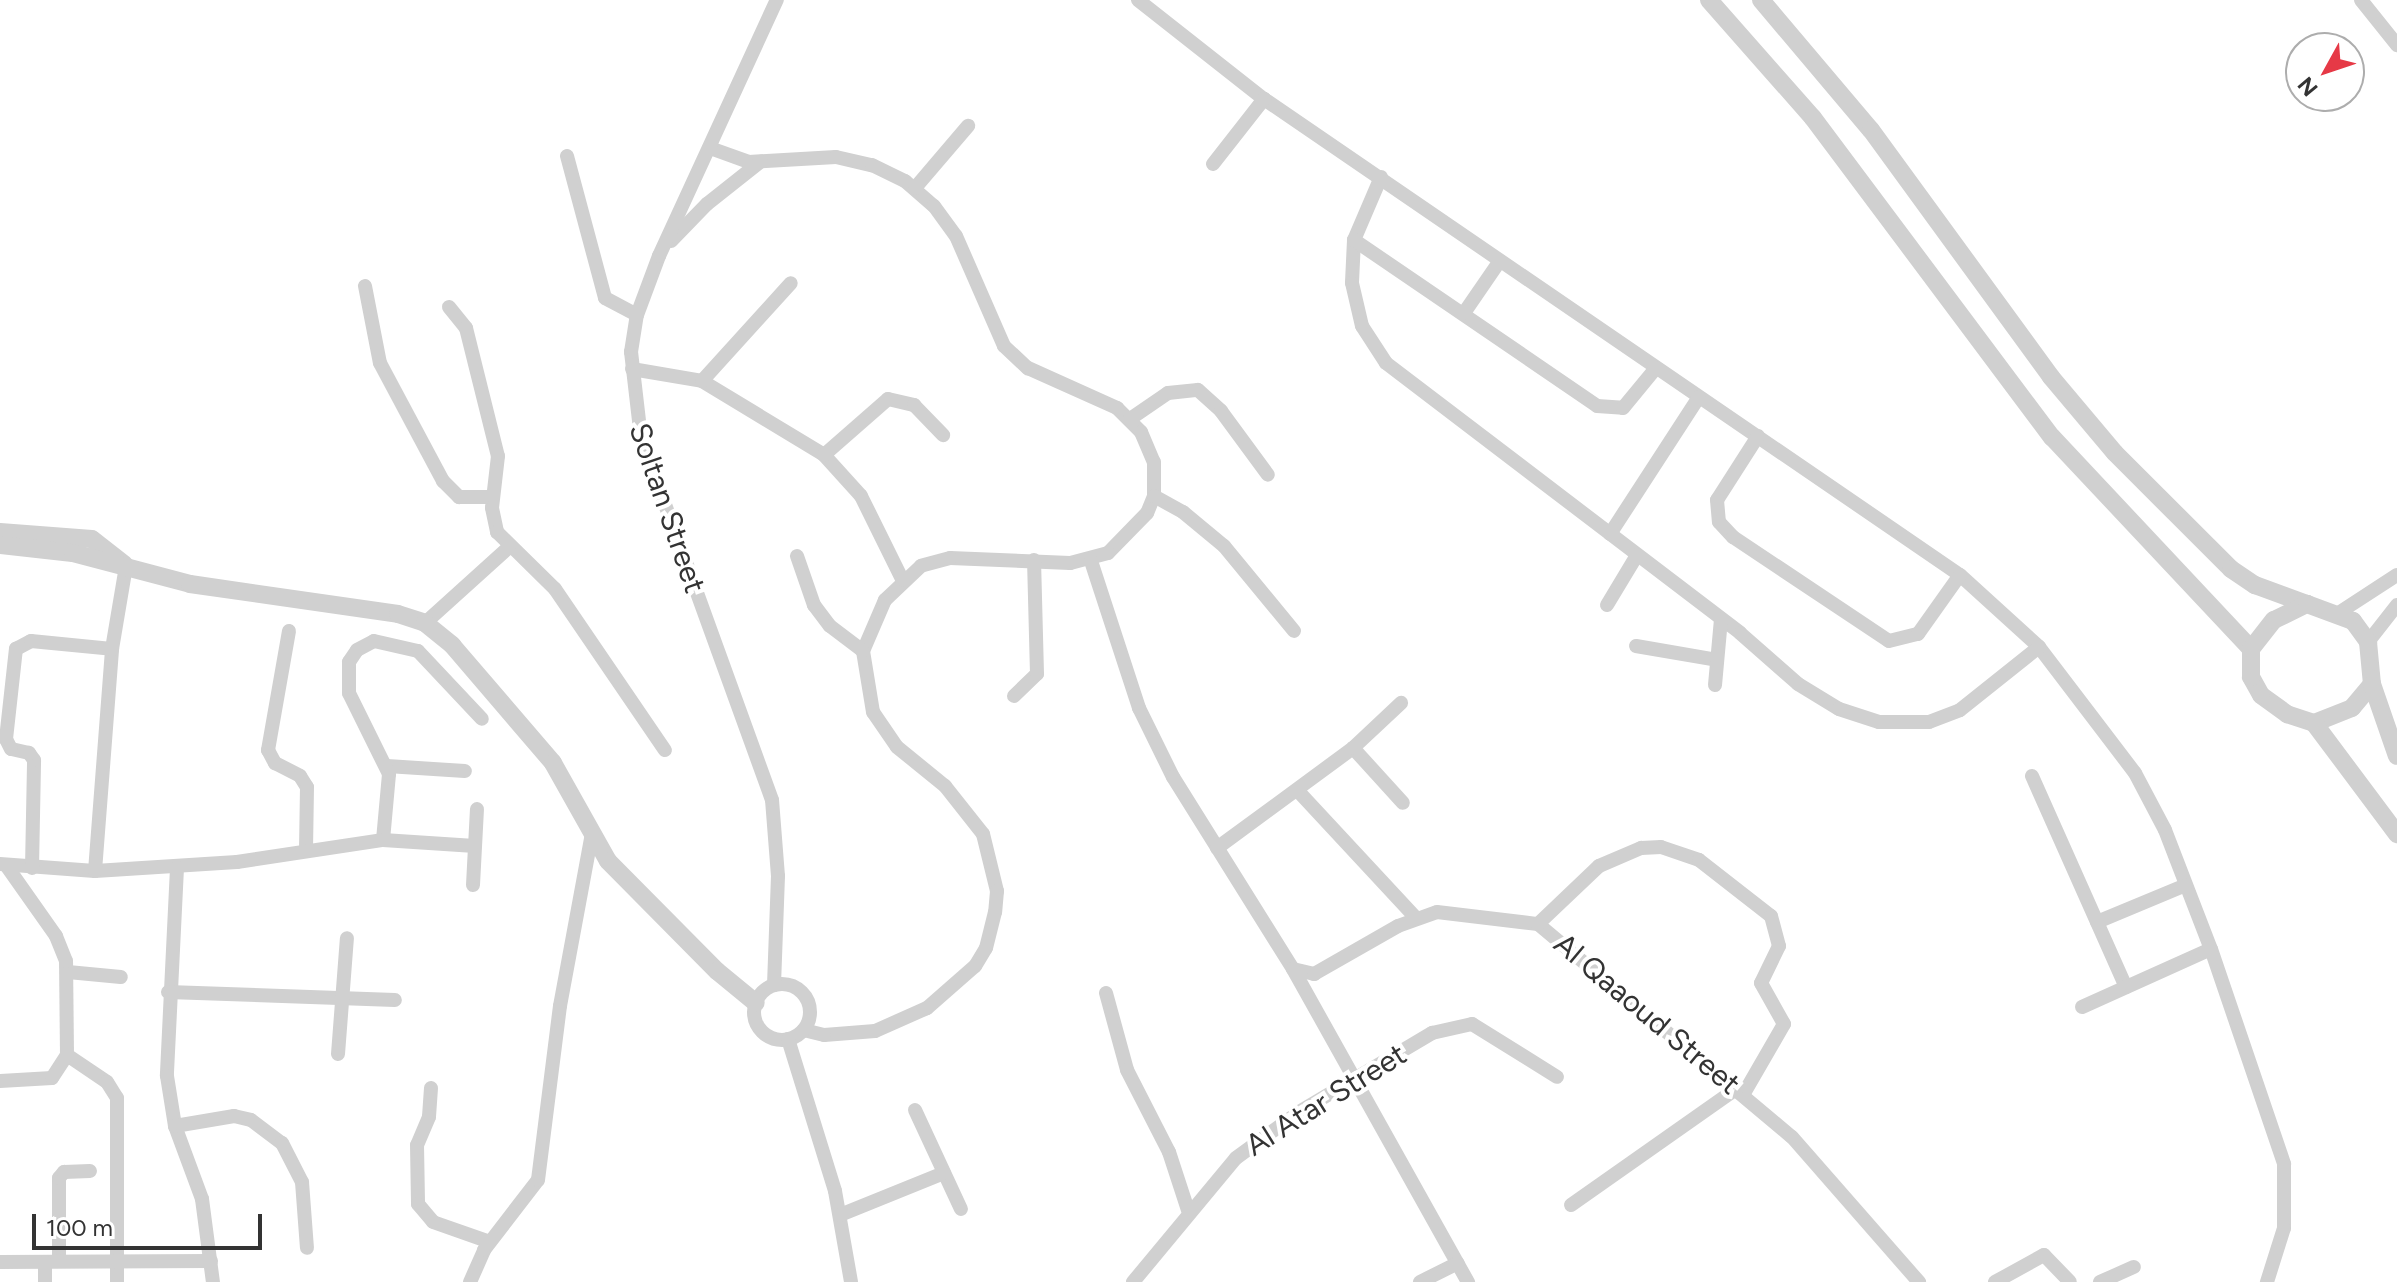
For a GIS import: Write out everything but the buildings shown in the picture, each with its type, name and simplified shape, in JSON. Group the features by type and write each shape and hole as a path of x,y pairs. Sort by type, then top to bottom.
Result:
{"street":[{"name":"Soltan Street","path":"774,985 778,876 772,800 662,507 634,410 632,369 637,315 659,256 777,0"},
{"path":"1138,0 1264,99 1960,575 2039,647 2135,773 2165,830 2211,949 2284,1164 2284,1228 2267,1282"},
{"path":"1709,0 1813,118 2052,437 2158,556 2251,649"},
{"path":"1761,0 1871,130 2051,377 2115,453 2231,569 2255,585 2340,612 2368,642 2372,684 2397,756"},
{"path":"2361,0 2397,45"},
{"path":"1213,164 1264,99"},
{"path":"915,188 968,126"},
{"path":"0,545 73,553 190,584 398,614 425,623 452,645 553,763 591,838 706,960 756,1003 761,1030 788,1039 804,1030 824,1035 875,1031 927,1008 975,966 986,948 995,912 995,877 983,834 945,786 897,747 878,724 863,651 873,620 902,579 950,558 1091,561 1130,536 1154,496 1154,462 1130,419 1015,358 996,332 956,236 915,188 889,171 854,161 808,156 735,161 710,148"},
{"path":"567,156 605,298 637,315"},
{"path":"659,256 707,204 764,160"},
{"path":"1381,177 1354,240 1356,305 1386,363 1721,619 1819,698 1895,725 1929,722 1960,710 2039,647"},
{"path":"1354,240 1605,410 1630,403 1656,368"},
{"path":"1464,313 1499,262"},
{"path":"702,381 791,283"},
{"path":"365,286 380,363 443,481 459,497 493,497"},
{"path":"449,307 466,328 498,456 493,518 509,547 555,589 665,750"},
{"path":"632,369 702,381 824,455 861,496 902,579"},
{"path":"1130,419 1168,393 1198,390 1221,411 1268,475"},
{"path":"1610,534 1699,397"},
{"path":"824,455 888,399 914,405 943,435"},
{"path":"1758,436 1717,500 1719,522 1733,537 1889,641 1918,634 1960,575"},
{"path":"1154,496 1183,512 1224,546 1294,631"},
{"path":"0,532 92,539 126,566"},
{"path":"425,623 509,547"},
{"path":"1607,605 1637,555"},
{"path":"797,556 814,605 830,626 863,651"},
{"path":"1014,696 1037,674 1034,560"},
{"path":"1091,561 1139,708 1217,848 1293,969 1468,1282"},
{"path":"95,871 112,649 126,566"},
{"path":"2340,612 2397,575"},
{"path":"2307,604 2274,620 2251,649 2251,677 2261,695 2287,714 2314,723 2397,834"},
{"path":"2368,642 2397,605"},
{"path":"1715,685 1721,619"},
{"path":"289,631 268,750 272,759 300,776 307,787 306,848"},
{"path":"32,868 34,760 29,753 11,749 6,739 7,654 25,641 112,649"},
{"path":"383,840 387,766 355,707 347,677 357,650 374,641 418,651 482,719"},
{"path":"1636,646 1717,660"},
{"path":"2314,723 2352,708 2372,684"},
{"path":"1217,848 1353,748 1401,703"},
{"path":"1353,748 1403,803"},
{"path":"387,766 465,771"},
{"path":"2032,776 2126,987"},
{"path":"1298,791 1416,918"},
{"path":"473,885 477,809"},
{"path":"470,1282 490,1242 538,1180 560,1006 591,838"},
{"path":"3,865 95,871 177,868 306,848 383,840 475,846"},
{"path":"1538,924 1599,866 1641,848 1671,849 1699,860 1771,916 1779,946 1761,983 1784,1024 1740,1092 1571,1205"},
{"path":"0,1081 52,1078 67,1055 68,972 56,936 3,865"},
{"path":"177,868 166,1054 175,1126 202,1199 213,1282"},
{"path":"2097,922 2186,885"},
{"name":"Al Qaaoud Street","path":"1293,969 1314,974 1416,918 1437,912 1538,924 1650,1023 1740,1092 1792,1137 1919,1282"},
{"path":"338,1054 347,938"},
{"path":"2082,1007 2211,949"},
{"path":"68,972 121,977"},
{"path":"756,1003 774,985 794,987 808,1001 804,1030"},
{"path":"168,992 341,995 395,1000"},
{"path":"1106,993 1127,1070 1169,1152 1188,1210"},
{"name":"Al Atar Street","path":"1133,1282 1188,1210 1254,1143 1432,1033 1472,1024 1557,1077"},
{"path":"788,1039 840,1215 850,1281"},
{"path":"67,1055 107,1082 117,1098 117,1282"},
{"path":"431,1088 429,1117 417,1145 418,1204 433,1222 490,1242"},
{"path":"915,1110 961,1209"},
{"path":"175,1126 234,1116 251,1120 282,1143 302,1182 307,1248"},
{"path":"45,1282 52,1262 59,1178 64,1172 90,1171"},
{"path":"840,1215 944,1173"},
{"path":"1995,1282 2044,1255 2070,1282"},
{"path":"0,1262 211,1261"},
{"path":"1420,1282 1458,1263"},
{"path":"2100,1282 2134,1267"}]}
